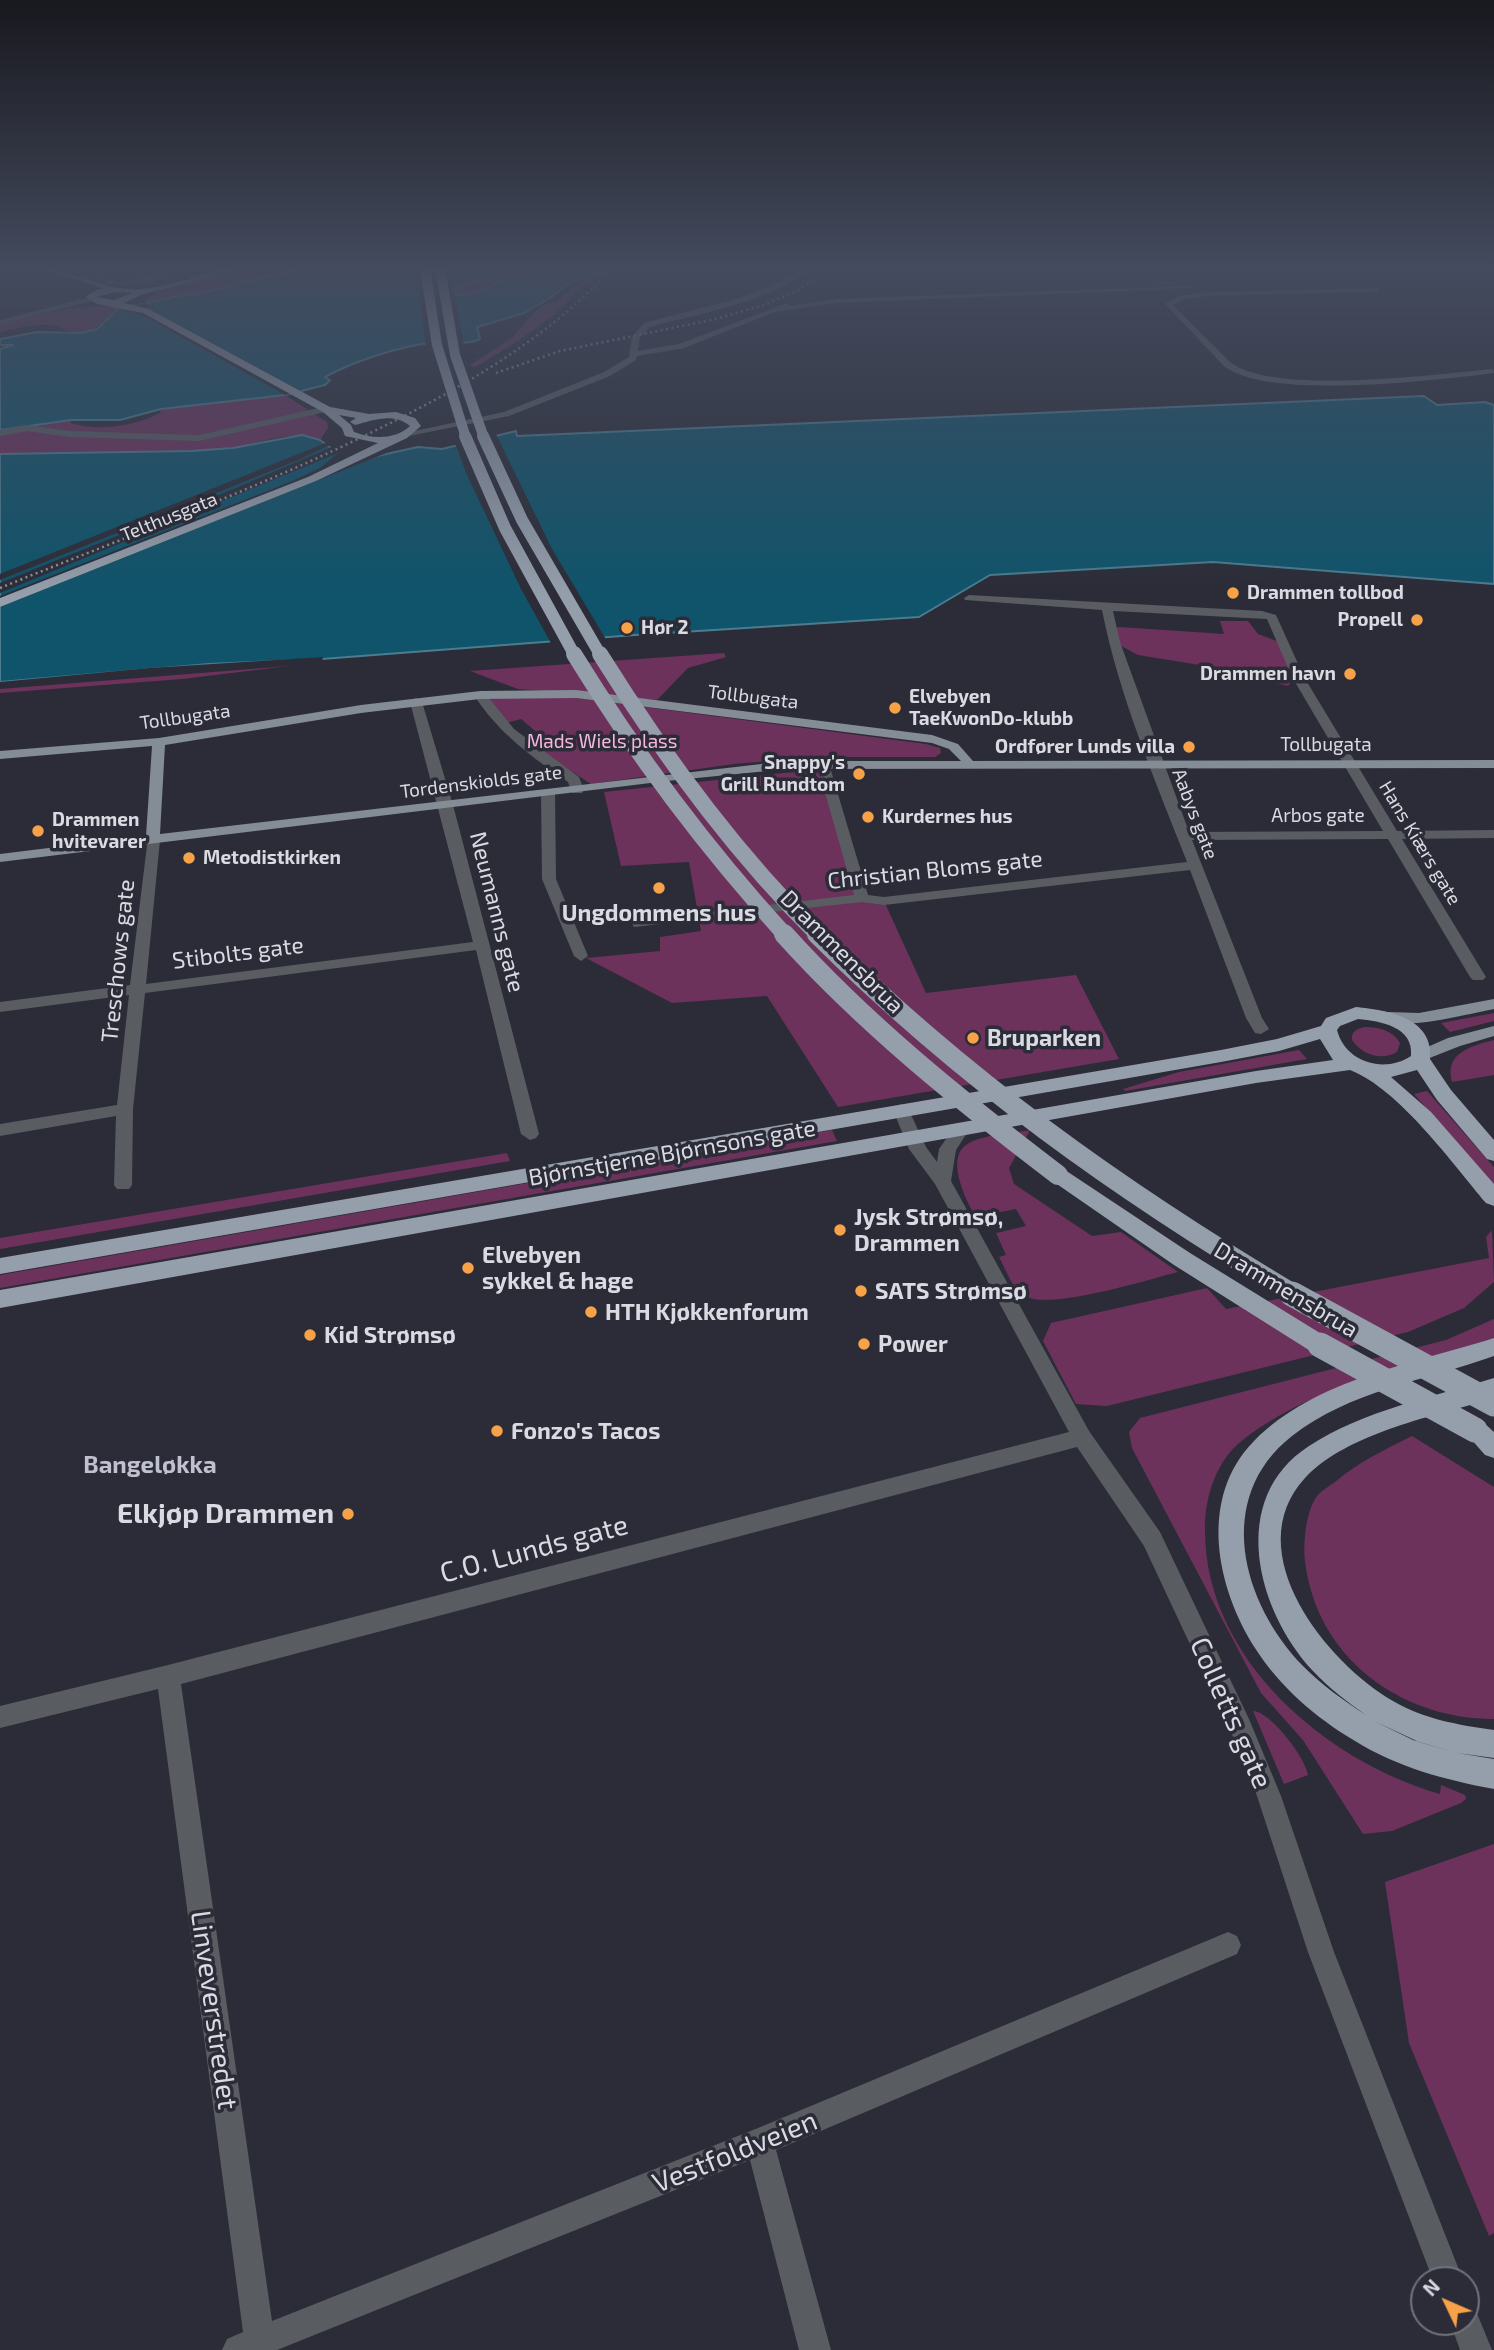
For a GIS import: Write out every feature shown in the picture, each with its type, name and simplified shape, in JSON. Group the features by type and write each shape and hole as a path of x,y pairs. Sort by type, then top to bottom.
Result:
{"highway":[{"path":"269,378 327,410 347,427 356,443"},
{"name":"Drammensbrua","path":"446,378 480,474 518,555 559,629 633,749 688,823 752,901 831,983 912,1058 1058,1175 1171,1252 1276,1318 1485,1435 1494,1448"},
{"name":"Drammensbrua","path":"464,378 473,408 517,510 552,574 635,709 682,776 800,916 939,1046 1029,1118 1118,1183 1285,1289 1494,1404"},
{"path":"327,410 368,417 410,419 416,426 405,435 356,443"},
{"path":"347,427 368,417"},
{"name":"Telthusgata","path":"0,603 312,479 405,435"},
{"path":"349,461 356,443"},
{"name":"Bjørnstjerne Bjørnsons gate","path":"0,1266 1256,1050 1328,1030 1333,1022 1356,1013 1388,1017"},
{"path":"1388,1017 1416,1034 1423,1049 1421,1057 1444,1095 1494,1154"},
{"path":"1328,1030 1328,1037 1336,1051 1362,1066 1424,1117 1494,1198"},
{"name":"Bjørnstjerne Bjørnsons gate","path":"0,1299 1243,1079 1362,1066 1382,1071 1406,1069 1421,1057"},
{"path":"1494,1347 1357,1392 1296,1421 1260,1451 1247,1469 1237,1490 1231,1514 1230,1539 1235,1576 1243,1602 1281,1663 1333,1711 1394,1748 1465,1772 1494,1774"},
{"path":"1494,1388 1388,1422 1312,1457 1286,1484 1276,1503 1270,1525 1269,1548 1280,1597 1292,1622 1307,1644 1337,1676 1377,1707 1406,1723 1451,1739 1494,1744"}],"main road":[{"name":"Tollbugata","path":"0,755 159,742 416,702 480,695 576,694 932,739 960,749 969,764 1494,764"},
{"name":"Treschows gate","path":"153,840 159,742"},
{"name":"Tordenskiolds gate","path":"0,859 680,776 823,764 969,764"},
{"path":"1388,1017 1419,1018 1494,1004"},
{"path":"1421,1057 1454,1042 1494,1031"}],"street":[{"path":"405,435 506,414 598,378"},
{"path":"1280,378 1314,381 1397,378"},
{"path":"0,433 27,428 69,435 199,438 327,410"},
{"path":"410,419 468,422"},
{"path":"969,598 1107,607"},
{"name":"Hans Kiærs gate","path":"1107,607 1262,614 1272,617 1296,673 1478,977"},
{"name":"Aabys gate","path":"1107,607 1114,642 1156,765 1254,1018 1261,1029"},
{"path":"480,695 492,715 508,732 574,780 577,790"},
{"name":"Neumanns gate","path":"416,702 446,805 530,1134"},
{"path":"823,764 862,898"},
{"path":"548,793 549,879 581,956"},
{"name":"Arbos gate","path":"1184,836 1494,834"},
{"name":"Treschows gate","path":"123,1185 125,1110 153,840"},
{"name":"Christian Bloms gate","path":"639,924 862,898 884,901 1194,865"},
{"name":"Stibolts gate","path":"0,1007 482,945"},
{"path":"0,1130 125,1110"},
{"name":"Colletts gate","path":"901,1110 912,1138 942,1181 1082,1437 1152,1539 1241,1727 1269,1796 1321,1952 1443,2266"},
{"path":"942,1181 948,1149 961,1130"},
{"name":"C.O. Lunds gate","path":"0,1717 168,1676 1082,1437"},
{"name":"Linveverstredet","path":"168,1676 249,2347"},
{"name":"Vestfoldveien","path":"249,2347 760,2142 1228,1945"},
{"path":"760,2142 815,2350"}],"green space":[{"path":"285,395 327,422 328,428 320,440 289,436 236,447 179,454 0,454 0,430 71,420 71,423 82,426 117,426 150,418 160,413 161,409"},
{"path":"1220,621 1248,621 1258,634 1282,643 1295,677 1288,686 1206,666 1138,655 1114,642 1112,629 1119,627 1224,634"},
{"path":"724,653 726,657 688,668 657,700 518,689 470,671"},
{"path":"289,666 182,679 0,693 0,689"},
{"name":"Mads Wiels plass","path":"521,696 576,698 926,744 940,748 941,753 935,757 814,757 734,764 591,784 525,741 540,735 521,719 506,723 487,699"},
{"path":"820,769 862,898 884,901 926,993 1076,975 1119,1059 838,1107 767,996 672,1003 586,958 660,951 660,937 701,931 689,862 621,866 604,792"},
{"path":"1494,1013 1494,1021 1450,1032 1441,1023"},
{"path":"1365,1027 1380,1029 1393,1035 1400,1043 1397,1052 1385,1056 1366,1053 1352,1040 1355,1031"},
{"path":"1494,1040 1494,1075 1452,1082 1452,1064 1461,1052"},
{"path":"1299,1050 1307,1059 1125,1091 1123,1089 1179,1072"},
{"path":"1427,1091 1494,1167 1494,1186 1414,1094"},
{"path":"832,1130 837,1141 0,1288 0,1275"},
{"path":"1030,1130 1009,1168 1014,1184 1092,1236 1121,1232 1178,1272 1101,1292 1057,1299 1040,1300 1022,1294 1010,1280 999,1257 1006,1255 996,1233 1026,1226 1016,1209 991,1214 994,1222 981,1225 965,1196 957,1161 960,1152 973,1141"},
{"path":"507,1153 510,1161 0,1249 0,1238"},
{"path":"1492,1230 1494,1282 1464,1308 1408,1332 1107,1406 1076,1404 1043,1341 1051,1323 1207,1288 1226,1309 1489,1258 1486,1237"},
{"path":"1494,1319 1494,1340 1359,1380 1293,1408 1263,1425 1229,1454 1212,1485 1206,1509 1205,1532 1211,1579 1226,1622 1250,1662 1280,1699 1316,1730 1355,1757 1397,1779 1440,1794 1441,1785 1465,1795 1466,1799 1461,1803 1392,1831 1363,1834 1303,1740 1261,1693 1132,1448 1129,1432 1140,1418 1446,1340"},
{"path":"1412,1436 1494,1487 1494,1719 1459,1716 1426,1708 1396,1694 1368,1676 1345,1653 1326,1626 1312,1595 1304,1545 1308,1517 1314,1501 1322,1491 1353,1468"},
{"path":"1253,1711 1268,1719 1286,1737 1301,1758 1308,1775 1284,1784"},
{"path":"1494,1844 1494,2233 1489,2236 1409,2043 1385,1882"}],"water":[{"path":"0,378 326,378 330,380 325,385 285,395 161,409 120,420 71,420 0,430"},
{"path":"1424,396 1437,405 1485,402 1494,405 1494,584 1213,562 990,575 919,617 322,659 209,664 0,682 0,454 191,451 233,448 302,435 320,440 342,456 368,458 418,447 442,449 516,431 517,436"}],"pier":[{"path":"254,378 276,378 301,391 285,395"},
{"path":"494,430 552,549 607,641 552,645 521,589 467,475 454,441"},
{"path":"328,442 332,444 298,460 0,580 0,574"},
{"path":"334,446 343,452 367,455 394,450 0,607 0,596 290,482 320,468 338,453 0,593 0,583"},
{"path":"323,657 322,662 207,667 0,685 0,682 150,668"}],"railway":[{"path":"0,588 255,485 339,448 474,378"}],"place":[{"name":"Drammen tollbod","path":"1233,593"},
{"name":"Propell","path":"1417,620"},
{"name":"Hør 2","path":"627,628"},
{"name":"Drammen havn","path":"1350,674"},
{"name":"Elvebyen TaeKwonDo-klubb","path":"895,708"},
{"name":"Ordfører Lunds villa","path":"1189,747"},
{"name":"Snappy's Grill Rundtom","path":"859,774"},
{"name":"Kurdernes hus","path":"868,817"},
{"name":"Drammen hvitevarer","path":"38,831"},
{"name":"Metodistkirken","path":"189,858"},
{"name":"Ungdommens hus","path":"659,888"},
{"name":"Bruparken","path":"973,1038"},
{"name":"Jysk Strømsø, Drammen","path":"840,1230"},
{"name":"Elvebyen sykkel & hage","path":"468,1268"},
{"name":"SATS Strømsø","path":"861,1291"},
{"name":"HTH Kjøkkenforum","path":"591,1312"},
{"name":"Kid Strømsø","path":"310,1335"},
{"name":"Power","path":"864,1344"},
{"name":"Fonzo's Tacos","path":"497,1431"},
{"name":"Elkjøp Drammen","path":"348,1514"}],"district":[{"name":"Bangeløkka","path":"150,1465"}]}
